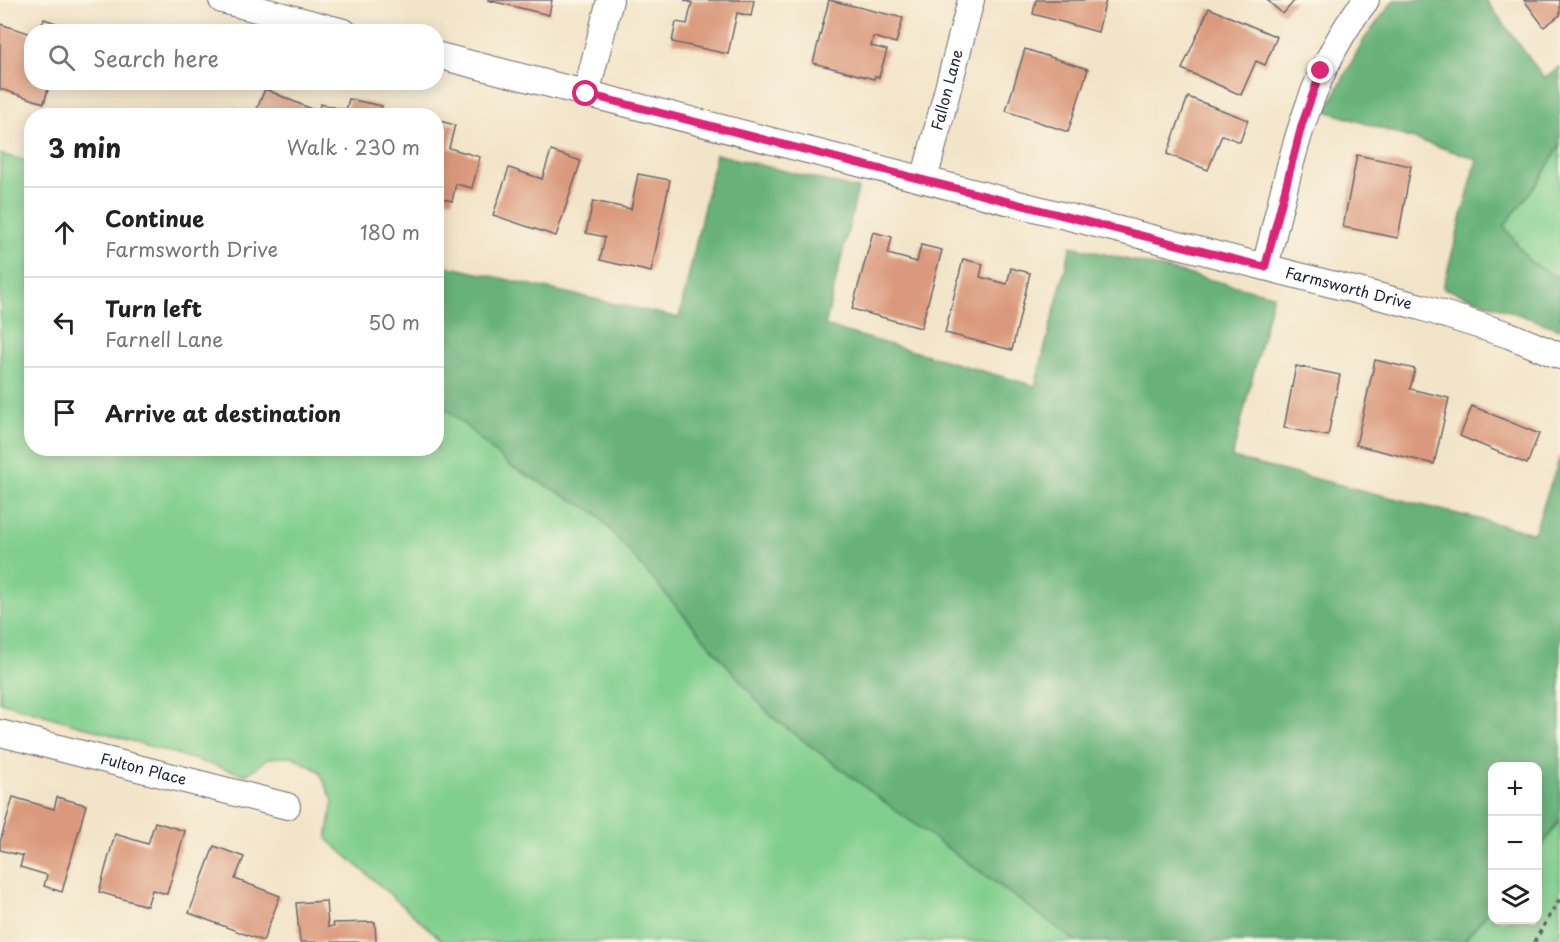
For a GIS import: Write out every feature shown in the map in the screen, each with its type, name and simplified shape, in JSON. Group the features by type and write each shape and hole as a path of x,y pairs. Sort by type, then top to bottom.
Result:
{"street":[{"path":"222,0 250,4 317,24"},
{"path":"586,94 610,0"},
{"name":"Fallon Lane","path":"924,180 971,0"},
{"path":"1265,267 1311,96 1334,45 1366,0"},
{"name":"Farmsworth Drive","path":"444,58 1449,316 1560,356"},
{"name":"Fulton Place","path":"0,733 287,806"}],"path":[{"path":"1534,942 1560,899"}],"green space":[{"path":"1394,0 1486,0 1544,78 1560,67 1560,145 1539,181 1504,226 1529,261 1560,279 1560,329 1443,288 1477,159 1326,111 1363,41"},
{"path":"1560,145 1560,279 1529,261 1504,226 1539,181"},
{"path":"0,154 24,160 24,456 444,456 444,406 510,466 595,512 771,716 1077,942 444,942 327,839 333,801 319,771 292,756 269,758 246,775 0,702"},
{"path":"716,154 858,189 825,326 1035,386 1071,246 1273,295 1232,458 1534,533 1560,457 1560,819 1542,846 1542,762 1488,762 1488,912 1463,942 1077,942 771,716 595,512 510,466 444,406 444,266 679,318"},
{"path":"1560,819 1560,942 1463,942 1488,912 1488,924 1542,924 1542,846"}],"building":[{"path":"487,0 552,0 549,15"},
{"path":"684,0 754,0 751,16 737,13 728,54 672,42 676,22 687,24 692,3"},
{"path":"829,0 903,18 896,43 873,37 871,46 887,50 879,77 875,76 874,79 813,63"},
{"path":"1036,0 1106,0 1098,32 1033,14"},
{"path":"1267,0 1295,0 1283,14"},
{"path":"1524,0 1560,0 1560,15 1544,27"},
{"path":"1209,8 1277,37 1265,65 1256,61 1241,95 1182,69"},
{"path":"44,19 59,24 42,24"},
{"path":"0,24 24,32 24,90 48,90 44,103 0,89"},
{"path":"1025,49 1088,69 1068,132 1006,111"},
{"path":"265,90 267,90 309,108 257,108"},
{"path":"1188,97 1248,120 1240,142 1222,135 1208,170 1167,154"},
{"path":"349,99 382,106 382,108 347,108"},
{"path":"320,104 337,108 319,108"},
{"path":"444,122 455,125 449,148 480,157 472,188 456,184 452,201 444,199"},
{"path":"551,151 581,161 556,236 493,215 509,168 542,179"},
{"path":"1357,155 1411,166 1398,238 1343,227"},
{"path":"638,174 670,180 651,272 600,260 605,237 586,233 593,201 631,209"},
{"path":"873,232 892,237 888,254 917,262 921,245 942,250 921,328 852,309"},
{"path":"963,259 983,264 980,277 1007,284 1011,268 1030,273 1012,350 945,333"},
{"path":"1375,360 1415,369 1410,389 1449,398 1434,464 1356,445"},
{"path":"1296,366 1340,375 1328,436 1284,428"},
{"path":"1472,406 1539,434 1527,464 1460,436"},
{"path":"13,797 54,809 57,797 86,805 62,892 44,886 47,875 20,867 23,856 0,850 0,842"},
{"path":"155,822 185,831 167,894 152,890 147,906 99,892 115,834 148,844"},
{"path":"214,846 244,857 235,879 280,896 263,941 189,913"},
{"path":"326,901 328,927 334,926 333,923 375,922 376,942 300,942 296,903"}],"route":[{"path":"586,94 1265,267 1302,124 1321,71"}]}
